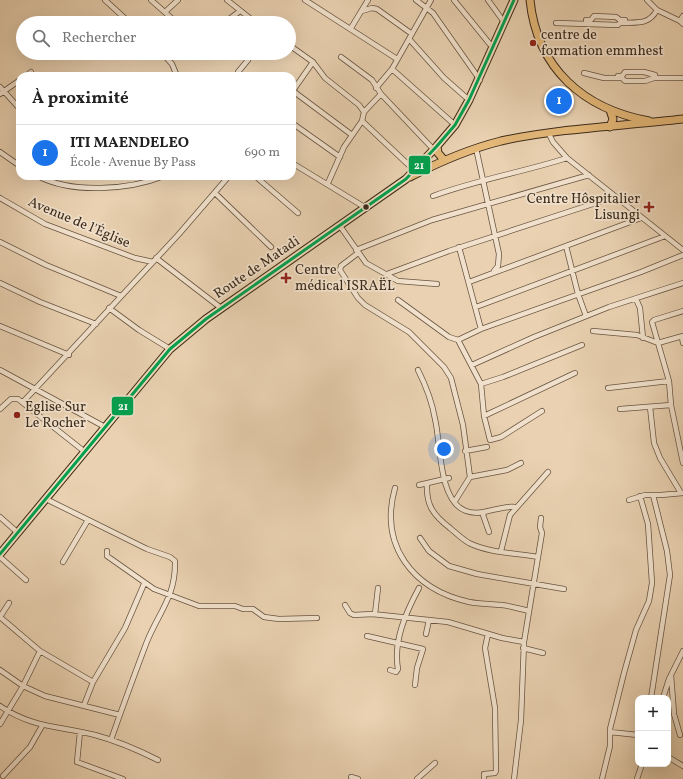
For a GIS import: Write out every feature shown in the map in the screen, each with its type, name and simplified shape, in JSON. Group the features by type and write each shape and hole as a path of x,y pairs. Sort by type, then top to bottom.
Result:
{"highway":[{"name":"Route de Matadi","path":"0,554 170,349 189,332 221,308 406,179 436,148 455,125 470,100 514,0"},
{"path":"530,0 537,31 549,60 568,83 595,103 610,110 635,118 658,122"},
{"path":"610,110 613,119 610,127"},
{"path":"406,179 444,160 476,148 501,141 683,119"},
{"path":"436,148 444,160"}],"street":[{"path":"105,0 122,16"},
{"path":"151,0 169,16"},
{"path":"227,0 247,16"},
{"path":"306,0 397,59"},
{"path":"351,28 368,0"},
{"path":"416,0 427,7 480,80"},
{"path":"376,88 392,70 431,0"},
{"path":"454,0 493,49"},
{"path":"488,0 504,22"},
{"path":"647,0 656,9 681,23 683,16"},
{"path":"165,12 176,1"},
{"path":"362,10 372,8 377,9 412,34"},
{"path":"591,21 594,16 616,17 620,21 642,22 651,19 656,9"},
{"path":"233,16 240,11"},
{"path":"556,21 591,21 592,24 618,25 620,21"},
{"path":"410,40 444,78 470,100"},
{"path":"296,51 313,62 325,78 359,105 364,112"},
{"path":"341,57 363,72 381,94 436,148"},
{"path":"168,60 175,72"},
{"path":"238,72 248,60"},
{"path":"296,85 313,62"},
{"path":"392,70 455,125"},
{"path":"622,77 625,72 644,72 651,77"},
{"path":"584,73 604,78 622,77"},
{"path":"606,76 622,77 624,81 645,81 651,77 683,77"},
{"path":"2,93 16,83"},
{"path":"0,87 2,93 16,105"},
{"path":"296,94 352,135"},
{"path":"328,183 340,156 362,121 364,112 381,94"},
{"path":"362,121 414,170"},
{"path":"296,126 340,156"},
{"path":"549,134 567,158 614,197 683,250"},
{"path":"476,148 500,261 493,272"},
{"path":"0,152 16,163"},
{"path":"433,196 482,180 532,169 567,158"},
{"path":"296,165 328,183 366,208"},
{"path":"455,501 470,477 465,451 463,425 451,378 444,367 409,332 365,305 358,298 340,270 341,266 357,252 432,220 588,175"},
{"path":"50,180 62,184 107,187 138,184 151,180"},
{"path":"23,402 69,355 109,308 226,180"},
{"path":"260,180 298,213"},
{"path":"215,193 271,247"},
{"path":"387,274 411,263 614,197"},
{"name":"Avenue de l'Église","path":"0,198 45,224 135,258 154,260"},
{"path":"469,282 642,218"},
{"path":"340,226 366,263 402,282 437,284"},
{"path":"476,307 665,236"},
{"path":"0,242 46,265 121,296"},
{"path":"566,246 578,294 586,316"},
{"path":"459,247 481,329"},
{"path":"398,300 448,337 458,340 481,329 683,255"},
{"path":"154,260 221,308"},
{"path":"0,283 40,302 96,324"},
{"path":"472,365 586,316 683,283"},
{"path":"636,299 640,308 643,338"},
{"path":"109,308 138,330 170,349"},
{"path":"683,311 653,321 668,381 671,405 683,463"},
{"path":"0,326 69,355"},
{"path":"593,331 631,334 658,343 682,337 683,344"},
{"path":"458,340 481,384 484,416 491,440 501,438 542,411"},
{"path":"481,384 503,378 582,345"},
{"path":"0,370 105,426"},
{"path":"418,370 430,394 449,494 467,511 482,512 508,506 515,507"},
{"path":"484,416 575,373"},
{"path":"608,388 639,383 668,381"},
{"path":"0,409 14,398 23,402 85,452"},
{"path":"620,409 671,405"},
{"path":"629,500 640,496 682,493 660,458 654,443 650,407"},
{"path":"465,451 488,447"},
{"path":"470,477 507,470 521,463"},
{"path":"501,551 510,515 515,507 533,491 548,472"},
{"path":"419,486 446,479"},
{"path":"428,484 428,503 436,517 469,543 501,551 538,556"},
{"path":"395,488 391,507 392,529 401,557 417,577 435,589 468,602 503,605 529,611"},
{"path":"651,695 670,575 667,551 653,495"},
{"path":"602,779 610,746 610,732 636,630 649,601 652,583 648,524 640,496"},
{"path":"46,499 147,549 174,559 175,571 170,596 148,639 111,740"},
{"path":"482,512 489,532"},
{"path":"0,517 17,532"},
{"path":"514,779 521,720 523,648 542,533 540,526 541,518"},
{"path":"63,562 88,520"},
{"path":"420,538 429,551 449,566 477,574 564,589"},
{"path":"107,551 107,556 144,584 170,596 199,606 232,605 243,609 253,609 264,617 291,619 317,618"},
{"path":"0,557 26,580"},
{"path":"84,706 93,682 125,628 144,584"},
{"path":"375,614 378,588"},
{"path":"390,670 396,672 398,669 396,654 405,617 419,588"},
{"path":"9,603 0,617 40,651 93,682"},
{"path":"345,605 350,613 354,615 375,614 448,622 488,634 524,642"},
{"path":"426,634 429,620"},
{"path":"484,779 484,774 495,773 496,769 495,708 485,648 488,634"},
{"path":"367,636 424,649 417,668 415,685"},
{"path":"523,648 543,653"},
{"path":"0,724 23,686 40,651"},
{"path":"664,695 671,675 683,651"},
{"path":"0,670 23,686 45,696 120,716"},
{"path":"671,675 673,710 680,735"},
{"path":"0,706 8,712 42,726 80,732 111,740 129,746 158,760"},
{"path":"3,776 30,747 42,726"},
{"path":"80,732 77,762 123,779"},
{"path":"610,732 635,735"},
{"path":"671,759 683,766"},
{"path":"417,779 435,763"},
{"path":"637,779 641,767"},
{"path":"351,777 358,779"}],"transit line":[{"name":"21","path":"0,554 170,349 206,319 406,179 437,146 455,125 469,100 514,0"}],"place":[{"name":"centre de formation emmhest","path":"533,43"},
{"name":"ITI MAENDELEO","path":"559,101"},
{"name":"Centre Hôspitalier Lisungi","path":"649,207"},
{"name":"Centre médical ISRAËL","path":"286,278"},
{"name":"Eglise Sur Le Rocher","path":"17,415"}]}
